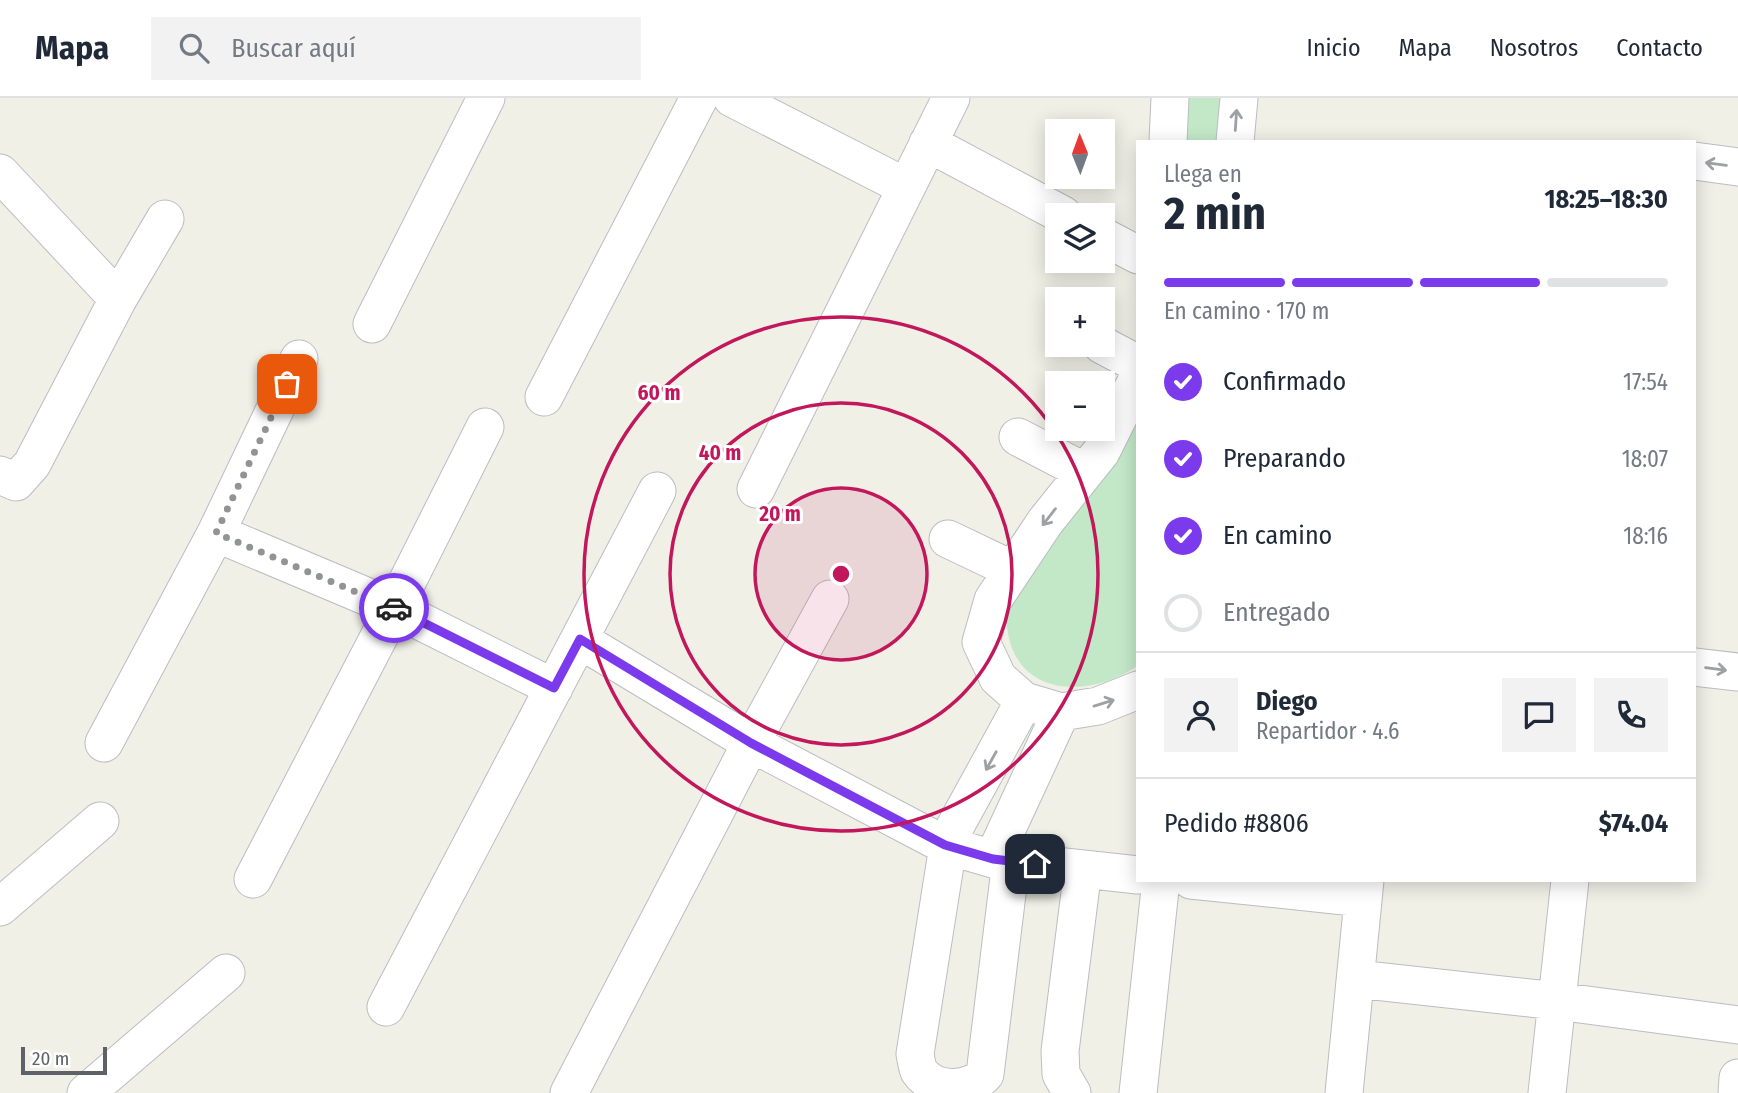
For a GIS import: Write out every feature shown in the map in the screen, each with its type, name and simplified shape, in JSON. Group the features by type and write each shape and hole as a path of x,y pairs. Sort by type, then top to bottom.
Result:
{"street":[{"path":"372,324 486,98"},
{"path":"544,397 699,98"},
{"path":"732,98 906,187"},
{"path":"756,489 951,98"},
{"path":"1168,140 1170,98"},
{"path":"1236,140 1239,98"},
{"path":"929,143 1045,205"},
{"path":"1696,161 1738,166"},
{"path":"0,173 118,299"},
{"path":"0,475 16,482 32,464 118,299 165,219"},
{"path":"1115,243 1136,254"},
{"path":"1115,352 1136,363"},
{"path":"104,743 216,533 299,359"},
{"path":"1136,382 1101,452 1045,522 993,600 981,642 998,678 1024,701 1061,712 1098,706 1136,691"},
{"path":"253,879 485,427"},
{"path":"1018,437 1085,472"},
{"path":"386,1007 657,491"},
{"path":"216,533 394,608 554,688"},
{"path":"948,539 1013,570"},
{"path":"569,1093 751,743 830,599"},
{"path":"580,639 751,743 946,845 1002,860 1136,875"},
{"path":"1696,667 1738,672"},
{"path":"1024,701 946,845 915,1055 919,1070 930,1081 943,1087 967,1086 977,1082 985,1074 1002,860 1061,712"},
{"path":"0,907 100,821"},
{"path":"1072,1093 1061,1074 1060,1051 1083,869"},
{"path":"1138,1093 1161,882"},
{"path":"1229,882 1364,889 1344,1093"},
{"path":"1547,1093 1570,882"},
{"path":"86,1093 226,973"},
{"path":"1357,979 1557,1001 1738,1025"},
{"path":"1737,1093 1738,1078"}],"green space":[{"path":"1187,98 1222,98 1221,140 1184,140"},
{"path":"1136,415 1136,667 1098,684 1077,687 1057,685 1039,679 1024,668 1013,650 1007,624 1010,600"}],"way so far":[{"path":"287,384 216,533 394,608"}],"route":[{"path":"394,608 554,688 580,639 751,743 945,845 993,859 1035,864"}]}
